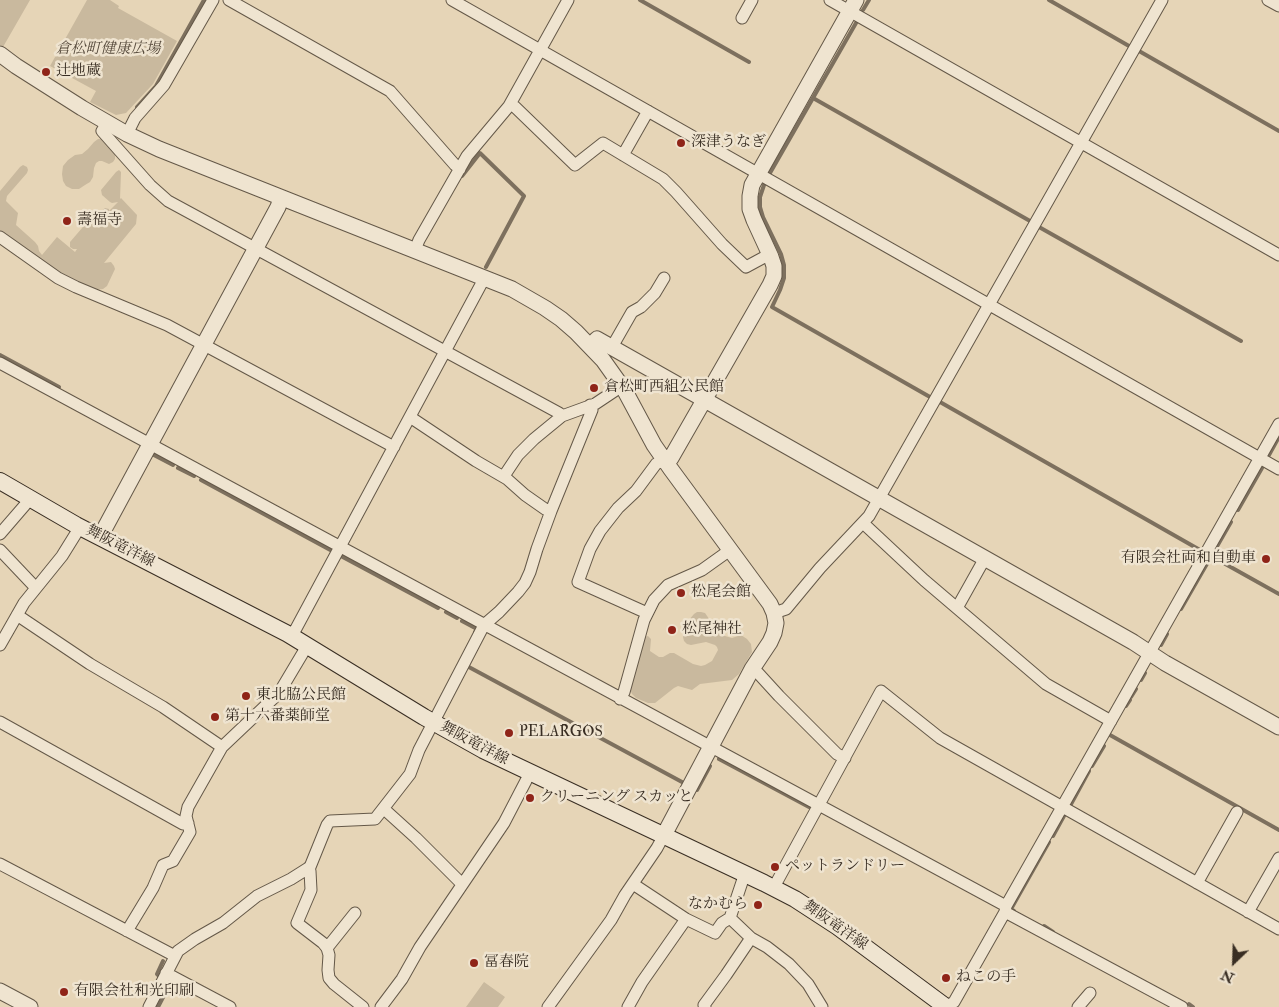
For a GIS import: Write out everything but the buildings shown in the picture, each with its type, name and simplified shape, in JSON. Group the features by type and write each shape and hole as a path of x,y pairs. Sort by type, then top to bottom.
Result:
{"main road":[{"name":"舞阪竜洋線","path":"0,481 28,499 80,527 292,636 433,722 483,750 745,873 802,903 838,927 945,1007"}],"street":[{"path":"127,134 135,118 164,85 213,0"},
{"path":"229,0 390,91 455,166 460,168"},
{"path":"452,0 1279,469"},
{"path":"415,250 467,156 510,104 568,0"},
{"path":"742,18 752,0"},
{"path":"830,0 853,6 1081,142 1279,254"},
{"path":"774,614 786,608 820,568 869,516 1162,0"},
{"path":"1268,0 1279,6"},
{"path":"647,613 578,582 590,549 600,531 618,508 636,491 656,464 671,458 770,285 774,276 774,266 750,209 752,184 853,6"},
{"path":"1,56 127,134 186,160 484,277 512,289 545,308 568,326 603,360 622,386 664,461 770,604 776,623 770,642 752,669 657,848 611,920 548,1007"},
{"path":"510,104 515,106 575,166 603,143 655,174 670,186 716,238 746,267 770,254"},
{"path":"623,155 648,112"},
{"path":"107,123 102,131 158,194 168,202 562,416"},
{"path":"100,537 281,198"},
{"path":"0,237 58,278 167,325 394,447"},
{"path":"292,636 446,352 484,277"},
{"path":"612,347 632,312 641,307 655,293 664,278"},
{"path":"590,346 597,339 612,347 1133,642 1165,663 1279,727"},
{"path":"0,363 819,805 1182,1007"},
{"path":"504,476 518,455 562,416 594,404 622,386"},
{"path":"149,1007 178,951 223,923 257,896 291,880 308,868 313,861 330,821 375,819 410,774 419,750 484,625 499,612 525,583 551,511 592,410 590,406"},
{"path":"410,417 476,461 504,476 525,495 551,511"},
{"path":"945,1007 954,1002 1062,806 1279,424"},
{"path":"0,534 28,499"},
{"path":"863,522 924,580 1046,684 1111,721"},
{"path":"0,645 24,603 62,556 80,527"},
{"path":"0,550 36,588"},
{"path":"620,699 624,692 647,613 654,600 668,585 702,570 730,550"},
{"path":"957,608 985,558"},
{"path":"17,614 90,664 162,707 222,747"},
{"path":"127,931 153,888 164,865 173,860 190,832 186,812 222,747 279,693 307,646"},
{"path":"752,669 837,754 845,758"},
{"path":"774,888 881,691 940,738 1279,930"},
{"path":"0,722 183,824 188,823"},
{"path":"381,1007 402,979 420,947 504,823 530,773"},
{"path":"384,809 462,884"},
{"path":"1197,883 1237,812"},
{"path":"1248,912 1279,858"},
{"path":"0,864 175,956"},
{"path":"308,868 310,871 311,890 297,923 327,948 329,955 329,978 363,1007"},
{"path":"633,884 686,920 715,933 722,923 730,918 745,873"},
{"path":"327,948 355,913"},
{"path":"730,918 751,938 767,947 789,964 808,984 822,1007"},
{"path":"628,1007 642,982 686,920"},
{"path":"705,1007 751,938"},
{"path":"166,973 230,1007"},
{"path":"0,991 30,1007"},
{"path":"1078,1007 1090,993"}],"green space":[{"path":"0,0 30,0 3,47 0,45"},
{"name":"倉松町健康広場","path":"87,0 110,0 119,6 118,8 177,41 153,84 126,113 116,115 90,102 96,91 50,66"},
{"path":"98,139 101,139 115,154 113,162 109,164 99,161 96,163 90,182 79,189 72,189 66,186 63,181 63,166 75,155 82,154"},
{"path":"23,165 27,167 27,173 7,196 6,201 18,213 16,225 35,242 42,255 57,237 75,252 77,249 70,247 70,242 95,213 100,213 105,208 109,209 109,211 118,202 110,202 102,195 101,190 116,172 119,170 121,172 120,199 137,215 136,224 104,263 111,262 115,269 107,286 103,289 95,290 60,274 0,231 0,191"},
{"path":"697,612 705,613 716,629 725,636 732,638 741,635 751,644 752,652 739,674 732,680 700,684 692,690 678,686 655,703 648,703 636,698 630,689 644,637 648,636 651,639 650,651 659,657 674,653 693,664 701,666 712,661 718,650 715,645 706,642 691,645 684,641 684,631 688,621"},
{"path":"484,982 505,997 498,1007 466,1007"}],"waterway":[{"path":"137,107 156,86 204,0"},
{"path":"640,0 749,62"},
{"path":"863,10 869,0"},
{"path":"1049,0 1129,46"},
{"path":"770,173 856,23"},
{"path":"1139,51 1279,131"},
{"path":"813,98 1030,221"},
{"path":"460,175 462,176 480,153 524,196 486,267"},
{"path":"764,185 760,197 760,207 784,265 784,278 772,307 930,397"},
{"path":"1039,227 1241,341"},
{"path":"0,355 59,387"},
{"path":"940,402 1200,550"},
{"path":"1269,455 1279,437"},
{"path":"152,454 173,465"},
{"path":"178,468 194,476"},
{"path":"1238,510 1262,468"},
{"path":"201,480 334,552"},
{"path":"1181,609 1231,522"},
{"path":"339,555 438,608"},
{"path":"1211,556 1279,594"},
{"path":"446,612 457,618"},
{"path":"462,621 477,629 475,632"},
{"path":"1161,645 1167,634"},
{"path":"467,666 682,782"},
{"path":"1141,680 1145,673"},
{"path":"1131,697 1136,689"},
{"path":"1126,706 1130,700"},
{"path":"1110,735 1279,830"},
{"path":"1092,766 1104,746"},
{"path":"719,759 809,807"},
{"path":"695,789 697,790 710,766"},
{"path":"1070,806 1089,771"},
{"path":"1053,836 1065,814"},
{"path":"1014,911 1011,909 1049,842"},
{"path":"1044,926 1053,932"},
{"path":"158,975 163,961"},
{"path":"158,1007 170,981"},
{"path":"1189,1004 1193,1007"}],"place":[{"name":"辻地蔵","path":"46,72"},
{"name":"深津うなぎ","path":"681,143"},
{"name":"壽福寺","path":"67,221"},
{"name":"倉松町西組公民館","path":"594,388"},
{"name":"有限会社両和自動車","path":"1266,559"},
{"name":"松尾会館","path":"681,593"},
{"name":"松尾神社","path":"672,630"},
{"name":"東北脇公民館","path":"246,696"},
{"name":"第十六番薬師堂","path":"215,717"},
{"name":"PELARGOS","path":"509,733"},
{"name":"クリーニング スカッと","path":"530,798"},
{"name":"ペットランドリー","path":"775,867"},
{"name":"なかむら","path":"758,905"},
{"name":"冨春院","path":"474,963"},
{"name":"ねこの手","path":"946,978"},
{"name":"有限会社和光印刷","path":"64,992"}]}
